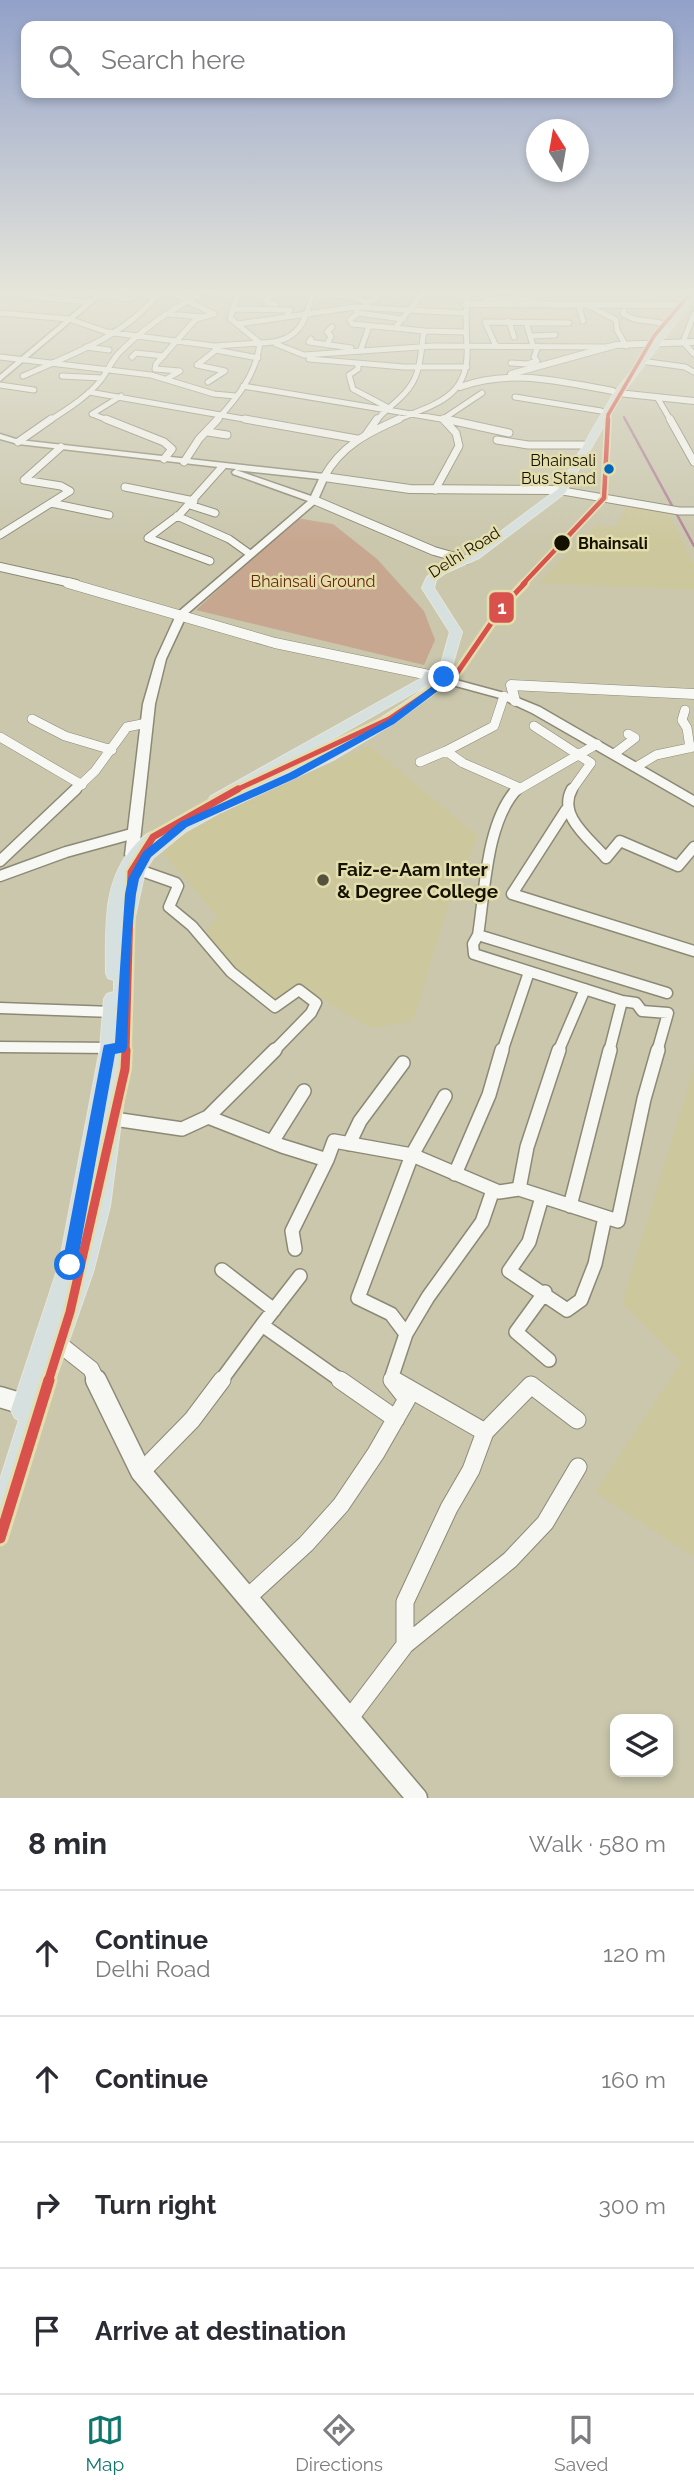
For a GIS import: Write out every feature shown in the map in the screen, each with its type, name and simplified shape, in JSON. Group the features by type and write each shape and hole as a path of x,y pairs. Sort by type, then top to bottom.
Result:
{"main road":[{"path":"560,490 601,411 627,375"},
{"path":"560,490 615,392 629,375"},
{"path":"0,1487 52,1339 89,1251 90,1202 115,1049 130,894 139,860 135,833 147,723 160,659 181,613 314,500 324,477 1,438"},
{"path":"217,465 314,500"},
{"name":"Delhi Road","path":"437,678 442,664 445,629 419,586 423,577 463,558 560,490"},
{"path":"90,1202 114,1119 113,1012 118,882 176,819 437,678 509,698 597,744 694,802"},
{"path":"0,1520 30,1406"}],"street":[{"path":"18,442 89,392 104,375"},
{"path":"151,375 168,378 205,392 235,396"},
{"path":"168,378 173,375"},
{"path":"208,382 219,375"},
{"path":"184,462 249,375"},
{"path":"349,375 351,389 355,394 377,400 385,408"},
{"path":"365,436 385,408 411,386 416,375"},
{"path":"460,387 464,375"},
{"path":"503,375 477,378 414,414 357,439 330,461 324,477 435,490 560,490 694,511"},
{"path":"516,375 615,392 694,401"},
{"path":"62,376 102,378"},
{"path":"0,385 34,390"},
{"path":"243,386 385,408 509,433"},
{"path":"89,392 357,439"},
{"path":"443,419 482,393"},
{"path":"121,396 92,414 164,442 172,449 164,459"},
{"path":"515,397 601,411"},
{"path":"657,397 694,462"},
{"path":"435,490 459,446 456,433 443,419"},
{"path":"208,432 226,435"},
{"path":"497,440 528,445 583,445"},
{"path":"0,536 70,491 61,486 24,480 61,447"},
{"path":"210,561 148,538 192,503 217,465"},
{"path":"125,487 192,503 215,513"},
{"path":"314,500 434,551 463,558"},
{"path":"51,503 109,515"},
{"path":"177,516 229,539 250,554"},
{"path":"434,551 444,567"},
{"path":"0,567 97,589 299,649 437,678"},
{"path":"420,762 494,726 509,698 511,685 694,694"},
{"path":"636,767 656,755 692,747 682,720 685,710"},
{"path":"32,719 65,736 112,750"},
{"path":"0,861 82,785 112,750 127,727 147,723"},
{"path":"534,726 591,763 568,793 566,810 512,894 694,951"},
{"path":"614,754 635,738 628,734"},
{"path":"0,737 82,785"},
{"path":"295,1249 292,1231 318,1183 334,1141 412,1156 499,1192 519,1189 618,1221 644,1099 668,1013 642,1011 636,1003 622,1001 474,954 473,944 478,935 496,824 507,801 518,787 582,756 597,744"},
{"path":"446,751 463,763 518,787"},
{"path":"566,810 606,858 620,841 678,866 694,847"},
{"path":"0,876 66,852 135,833"},
{"path":"114,1119 182,1129 208,1117 311,1013 316,1003 299,990 275,1007 231,972 192,926 169,907 178,886 176,883 139,860"},
{"path":"478,935 667,993"},
{"path":"455,1174 489,1095 512,1015 529,972"},
{"path":"519,1189 527,1147 552,1066 585,989"},
{"path":"570,1206 594,1101 622,1001"},
{"path":"0,1008 113,1012"},
{"path":"0,1047 115,1049"},
{"path":"349,1144 360,1121 402,1063"},
{"path":"272,1142 304,1091"},
{"path":"406,1334 391,1314 358,1298 412,1156 444,1096"},
{"path":"208,1117 327,1160"},
{"path":"391,1379 406,1334 428,1297 482,1222 493,1190"},
{"path":"542,1197 529,1242 509,1271 528,1287 545,1292 567,1310 581,1300 595,1264 605,1217"},
{"path":"222,1270 274,1310"},
{"path":"141,1472 192,1420 300,1276"},
{"path":"545,1292 516,1332 549,1360"},
{"path":"262,1325 396,1419"},
{"path":"52,1339 91,1369 141,1472 417,1798"},
{"path":"247,1598 315,1535 342,1502 407,1399 391,1379"},
{"path":"391,1379 485,1432"},
{"path":"405,1644 405,1602 449,1508 471,1470 485,1432 531,1385 576,1419"},
{"path":"0,1397 30,1406"},
{"path":"349,1719 405,1644 510,1560 545,1522 578,1468"}],"shaded area":[{"path":"628,504 668,511 694,566 694,590 539,583 596,525 616,527"},
{"name":"Faiz-e-Aam Inter & Degree College","path":"370,746 478,836 448,906 413,1021 370,1028 299,985 275,1003 200,940 217,916 164,854 172,841 214,817"},
{"path":"694,1067 694,1557 595,1492 681,1362 622,1303"}],"green space":[{"name":"Bhainsali Ground","path":"297,518 333,524 377,559 424,611 435,640 424,665 196,610"}],"waterway":[{"path":"625,419 694,546"}],"transit line":[{"name":"1","path":"0,1538 70,1312 125,1069 131,872 153,837 239,788 389,719 457,673 503,606 604,498 608,415 631,375"}],"place":[{"name":"Bhainsali Bus Stand","path":"609,469"},
{"name":"Bhainsali","path":"562,543"},
{"name":"Faiz-e-Aam Inter & Degree College","path":"323,880"}],"route":[{"path":"70,1265 109,1049 121,1048 125,939 130,894 133,879 147,855 184,825 292,775 391,722 444,682 444,677"}]}
